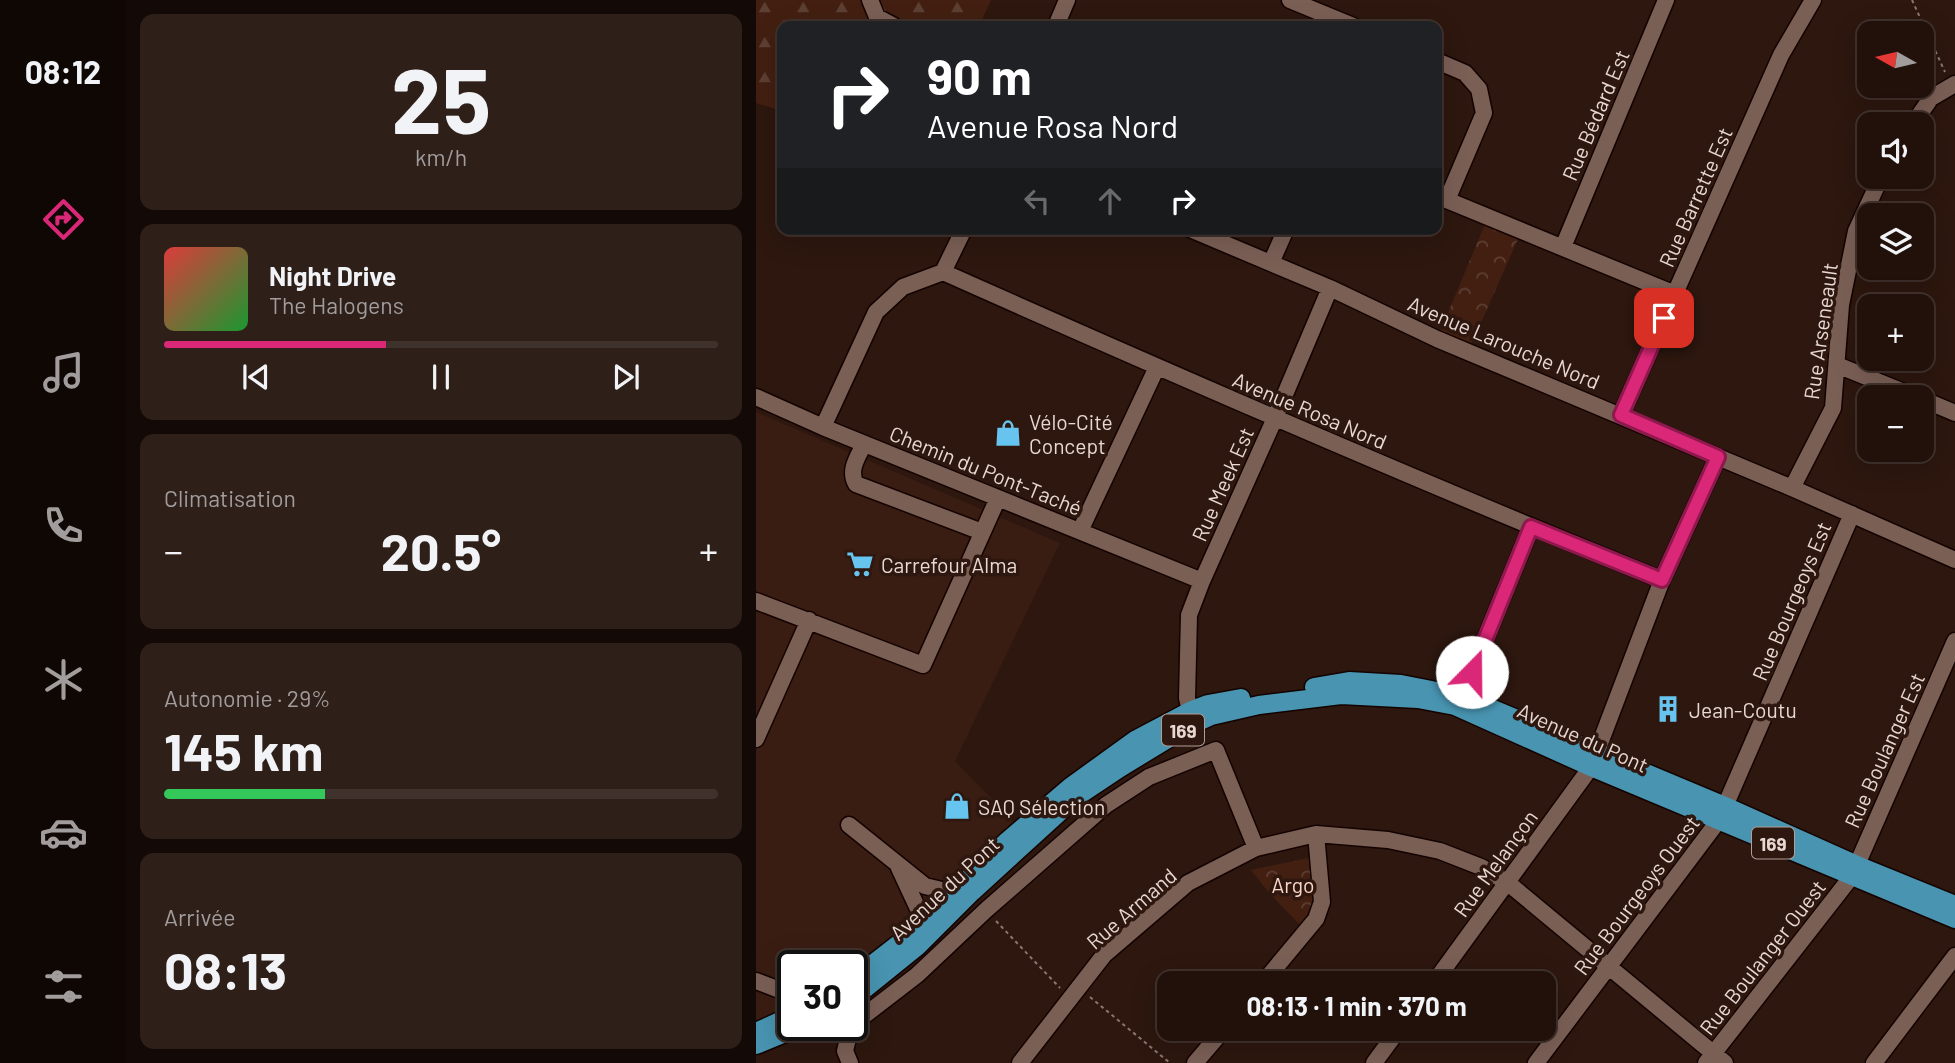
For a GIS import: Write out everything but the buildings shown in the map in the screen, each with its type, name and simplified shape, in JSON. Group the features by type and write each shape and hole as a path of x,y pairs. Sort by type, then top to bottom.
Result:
{"main road":[{"name":"Avenue du Pont","path":"868,967 918,927 1007,841 1070,786 1135,740 1190,719 1259,705 1341,695 1459,701 1854,870 1955,919"},
{"name":"Avenue du Pont","path":"868,986 918,946 972,892 1076,799 1190,719"},
{"name":"Avenue du Pont","path":"1854,870 1955,905"},
{"path":"756,1032 777,1022"},
{"path":"756,1045 777,1036"}],"street":[{"path":"870,0 877,17 885,21"},
{"path":"1058,21 1067,0"},
{"path":"1290,0 1341,21"},
{"name":"Rue Bédard Est","path":"1563,247 1666,0"},
{"name":"Rue Barrette Est","path":"1621,415 1781,55 1813,0"},
{"path":"1442,63 1465,73 1479,89 1484,113 1442,198 1675,294"},
{"path":"1921,112 1931,98 1953,85"},
{"name":"Rue Arseneault","path":"1792,488 1833,408 1841,305 1856,231 1875,189"},
{"path":"823,427 876,312 903,287 943,272 961,235"},
{"name":"Avenue Larouche Nord","path":"1204,235 1331,288 1437,339 1621,415 1955,560"},
{"path":"1271,263 1283,235"},
{"name":"Avenue Rosa Nord","path":"943,272 1275,418 1662,580"},
{"name":"Rue Meek Est","path":"1190,719 1187,698 1189,615 1331,288"},
{"path":"1837,365 1886,385"},
{"path":"1080,531 1157,367"},
{"name":"Chemin du Pont-Taché","path":"756,397 864,444 1202,580"},
{"path":"1934,404 1955,413"},
{"path":"864,444 853,469 852,478 856,484 982,532"},
{"name":"Rue Melançon","path":"1443,971 1594,760 1662,580 1718,457"},
{"path":"756,601 923,665 998,498"},
{"name":"Rue Bourgeoys Est","path":"1722,813 1852,514"},
{"path":"1459,701 1531,527"},
{"path":"756,739 809,620"},
{"name":"Rue Boulanger Est","path":"1854,870 1955,641"},
{"path":"868,1013 917,975 986,910 1106,805 1149,777 1216,750 1256,848"},
{"name":"Rue Bourgeoys Ouest","path":"1536,1063 1722,813"},
{"path":"849,825 925,886 954,893"},
{"path":"1273,971 1316,919 1322,902 1316,834"},
{"name":"Rue Armand","path":"1020,1063 1104,956 1188,883 1256,848 1316,834 1388,840 1440,851 1480,867 1508,883 1609,966 1715,1060"},
{"path":"896,862 919,911 918,927"},
{"name":"Rue Boulanger Ouest","path":"1715,1060 1854,870"},
{"path":"1874,1063 1955,956"},
{"path":"756,981 777,989"},
{"path":"848,1041 845,1051 850,1063"},
{"path":"1195,1063 1214,1041"},
{"path":"1374,1063 1390,1041"}],"path":[{"path":"1912,0 1953,85"},
{"path":"986,910 1049,978 1075,993 1170,1063"}],"shaded area":[{"path":"756,412 1060,543 955,761 1024,832 904,929 868,955 868,950 777,950 777,1014 756,1024"}],"green space":[{"path":"756,0 991,0 981,21 777,21 777,109 756,103"},
{"path":"1488,217 1522,230 1468,352 1437,339"},
{"name":"Argo","path":"1313,857 1317,909 1303,928 1251,870"}],"place":[{"name":"Vélo-Cité Concept","path":"1008,433"},
{"name":"Carrefour Alma","path":"860,564"},
{"name":"Jean-Coutu","path":"1668,709"},
{"name":"SAQ Sélection","path":"957,806"}],"route":[{"path":"1472,672 1531,527 1662,580 1718,457 1621,415 1664,318"}]}
